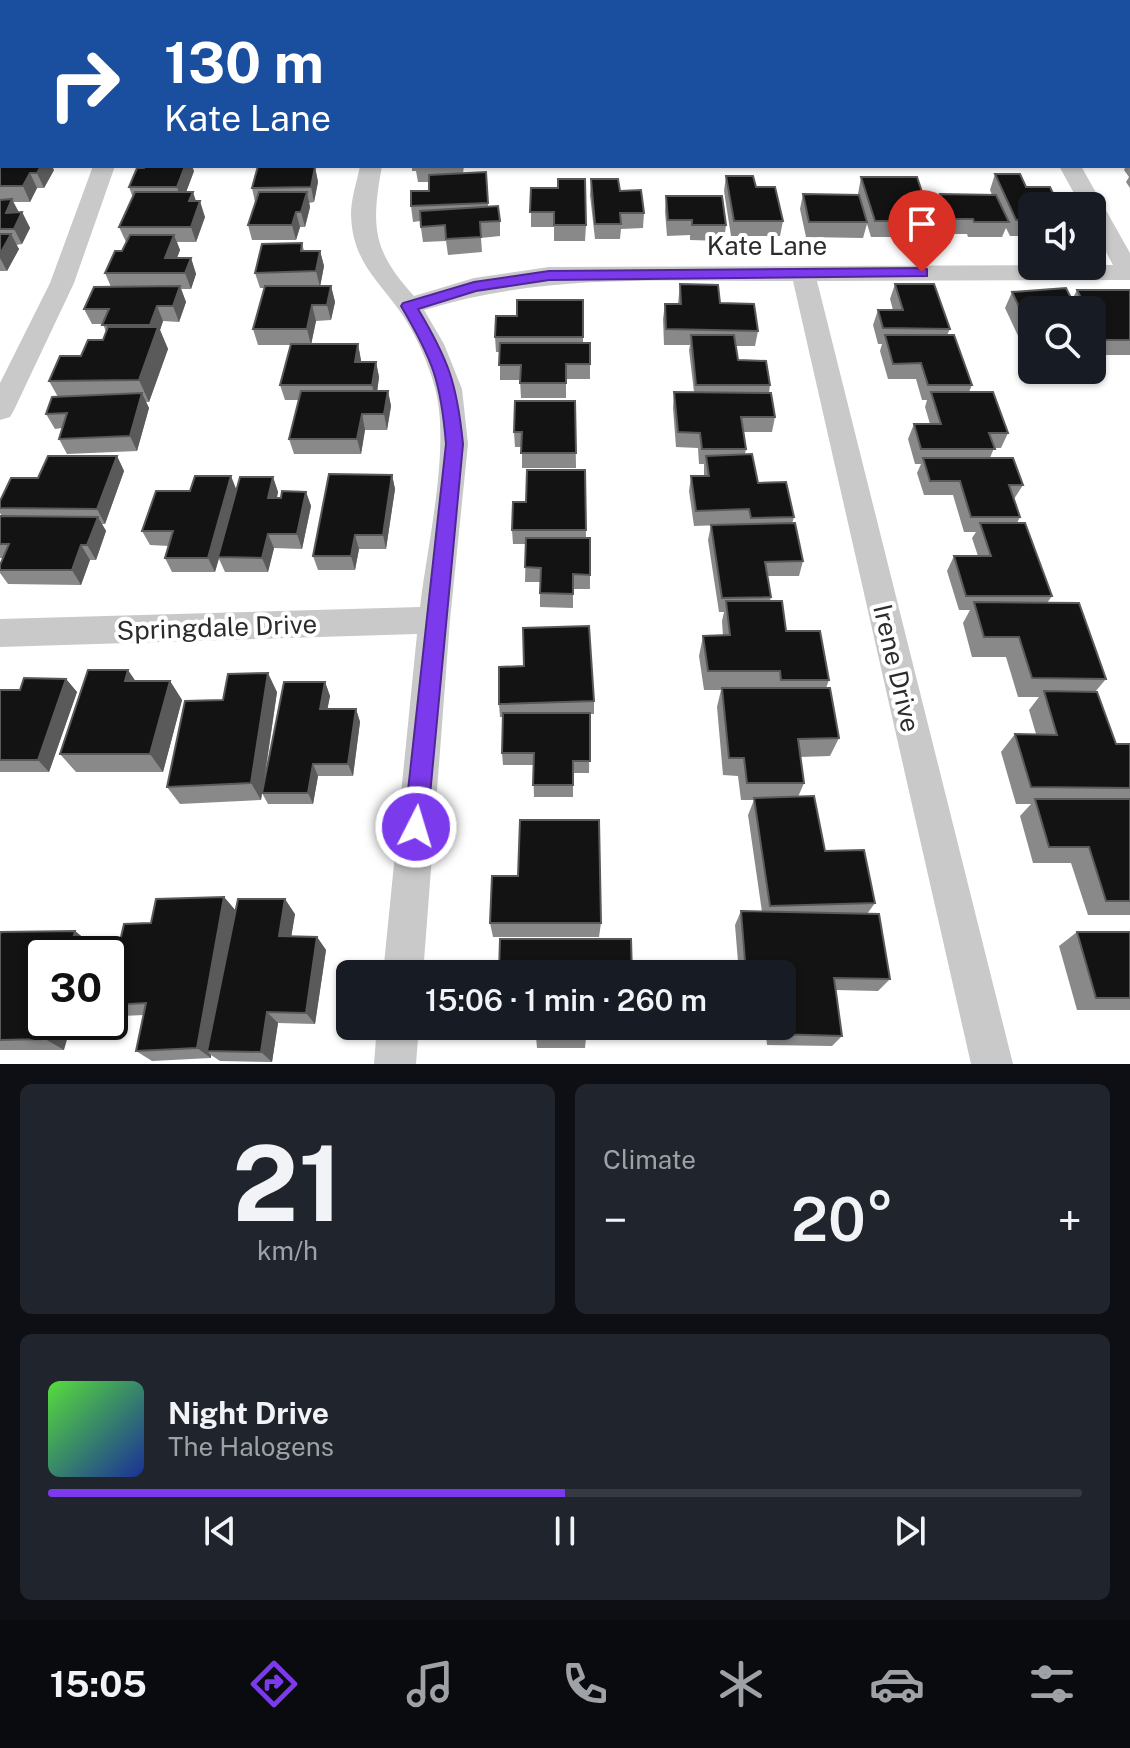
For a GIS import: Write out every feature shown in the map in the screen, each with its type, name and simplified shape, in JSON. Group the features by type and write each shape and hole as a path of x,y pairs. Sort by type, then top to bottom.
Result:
{"street":[{"path":"0,410 62,283 103,168"},
{"path":"371,168 362,212 366,242 379,272 409,306 431,344 449,389 454,444 434,620 404,960"},
{"path":"1071,168 1130,272"},
{"name":"Kate Lane","path":"409,306 474,286 537,276 1130,272"},
{"name":"Irene Drive","path":"803,273 992,1064"},
{"name":"Springdale Drive","path":"0,633 434,620"},
{"path":"395,1064 397,1040"}],"building":[{"path":"0,168 40,168 37,173 30,173 23,186 0,186"},
{"path":"137,168 184,168 177,187 129,187"},
{"path":"257,168 315,168 311,187 252,188"},
{"path":"486,172 488,203 411,206 411,191 429,191 429,175"},
{"path":"995,174 1020,174 1026,187 1050,187 1052,192 1018,192 1016,220"},
{"path":"726,176 753,176 756,187 775,187 783,221 734,221"},
{"path":"861,177 917,177 928,210 898,210 902,221 875,221"},
{"path":"558,179 585,179 586,225 554,225 554,212 530,212 531,188 558,188"},
{"path":"591,179 618,179 620,191 641,190 644,213 620,213 621,224 595,224"},
{"path":"135,192 193,192 189,201 200,201 191,227 119,227"},
{"path":"259,192 307,192 301,212 296,212 292,225 248,225"},
{"path":"803,194 859,195 867,222 809,222"},
{"path":"940,194 996,195 1009,222 950,219"},
{"path":"666,196 722,196 726,225 692,225 692,220 668,220"},
{"path":"12,199 6,213 22,212 14,229 0,229 0,200"},
{"path":"498,206 500,221 480,222 481,237 446,239 445,225 421,227 420,211"},
{"path":"0,234 11,234 0,254"},
{"path":"130,235 174,235 165,258 191,258 185,273 105,273 115,251 122,251"},
{"path":"302,243 301,251 320,251 316,271 255,273 262,244"},
{"path":"680,284 718,285 720,303 754,304 758,331 666,329 665,304 681,304"},
{"path":"895,284 934,284 950,329 883,328 878,310 903,310"},
{"path":"180,286 173,306 157,306 150,325 102,325 109,309 84,309 94,287"},
{"path":"265,286 331,286 327,305 312,305 307,329 253,329"},
{"path":"1066,288 1070,296 1018,296 1018,305 1012,292"},
{"path":"1077,290 1130,290 1130,340 1106,340 1106,296 1080,296"},
{"path":"517,300 583,300 583,337 495,337 496,316 517,316"},
{"path":"108,327 158,327 139,380 49,381 60,356 81,356 88,340 103,340"},
{"path":"691,335 734,335 738,360 766,361 770,385 696,385"},
{"path":"885,335 954,335 972,385 928,385 921,363 893,364"},
{"path":"500,343 590,343 590,364 566,364 566,383 520,383 521,365 499,365"},
{"path":"291,344 358,344 355,362 376,362 372,385 280,385"},
{"path":"301,391 388,391 384,414 362,414 357,439 289,439"},
{"path":"674,392 771,393 775,417 741,417 746,449 702,449 700,433 678,432"},
{"path":"931,392 993,392 1008,433 989,433 995,449 921,449 914,424 941,424"},
{"path":"142,393 130,436 59,439 67,413 46,414 52,397"},
{"path":"515,401 575,401 576,453 521,453 522,432 514,432"},
{"path":"752,454 758,483 786,482 794,517 751,518 749,509 696,511 691,476 709,476 706,456"},
{"path":"48,456 117,456 97,509 0,508 0,501 11,478 38,478"},
{"path":"923,458 1013,458 1023,485 1009,485 1020,517 971,517 960,481 930,481"},
{"path":"527,470 585,470 586,530 512,530 513,502 526,502"},
{"path":"329,474 392,475 383,535 355,535 351,556 313,556"},
{"path":"195,476 231,476 208,558 165,558 173,531 142,531 156,491 190,491"},
{"path":"240,477 273,477 268,498 281,498 282,491 306,492 297,534 268,534 262,558 218,557"},
{"path":"0,516 98,517 87,545 81,545 72,570 0,570 9,544 0,544"},
{"path":"795,523 803,561 765,562 771,597 722,598 711,525"},
{"path":"980,523 1025,523 1052,596 966,596 954,556 991,556"},
{"path":"526,538 590,538 590,575 573,574 573,594 540,593 541,568 525,567"},
{"path":"726,601 782,601 786,631 820,631 829,680 781,680 780,671 708,671 703,636 730,635"},
{"path":"974,602 1079,603 1106,679 1032,678 1019,637 984,637"},
{"path":"589,626 594,701 499,704 499,667 524,666 523,628"},
{"path":"88,670 128,670 125,681 170,681 150,754 60,754"},
{"path":"268,673 251,783 167,787 185,701 223,700 228,674"},
{"path":"24,678 66,679 38,760 0,760 0,690 20,690"},
{"path":"284,682 325,682 320,709 356,709 348,764 313,764 308,793 262,793"},
{"path":"722,688 830,688 839,738 798,739 804,783 747,783 744,758 729,758"},
{"path":"1044,691 1097,692 1116,744 1130,744 1130,788 1031,787 1015,734 1057,735"},
{"path":"503,713 590,713 590,761 573,761 573,785 533,785 534,753 502,753"},
{"path":"814,796 825,851 864,850 875,903 770,906 754,798"},
{"path":"1035,799 1130,799 1130,901 1106,901 1089,847 1049,847"},
{"path":"520,820 599,820 601,923 490,923 492,876 518,876"},
{"path":"224,897 197,1048 136,1051 146,1003 128,1004 128,936 121,936 124,924 151,923 156,899"},
{"path":"238,899 285,899 279,936 317,937 306,1013 267,1012 261,1052 207,1051"},
{"path":"741,911 879,914 890,979 834,978 842,1036 796,1035 796,960 745,960"},
{"path":"75,931 74,936 24,936 24,1039 0,1040 1,932"},
{"path":"1077,932 1130,932 1130,998 1096,998"},
{"path":"500,939 631,939 632,960 499,960"}],"route":[{"path":"416,827 434,620 454,444 449,389 431,344 409,306 474,286 549,275 922,272"}]}
